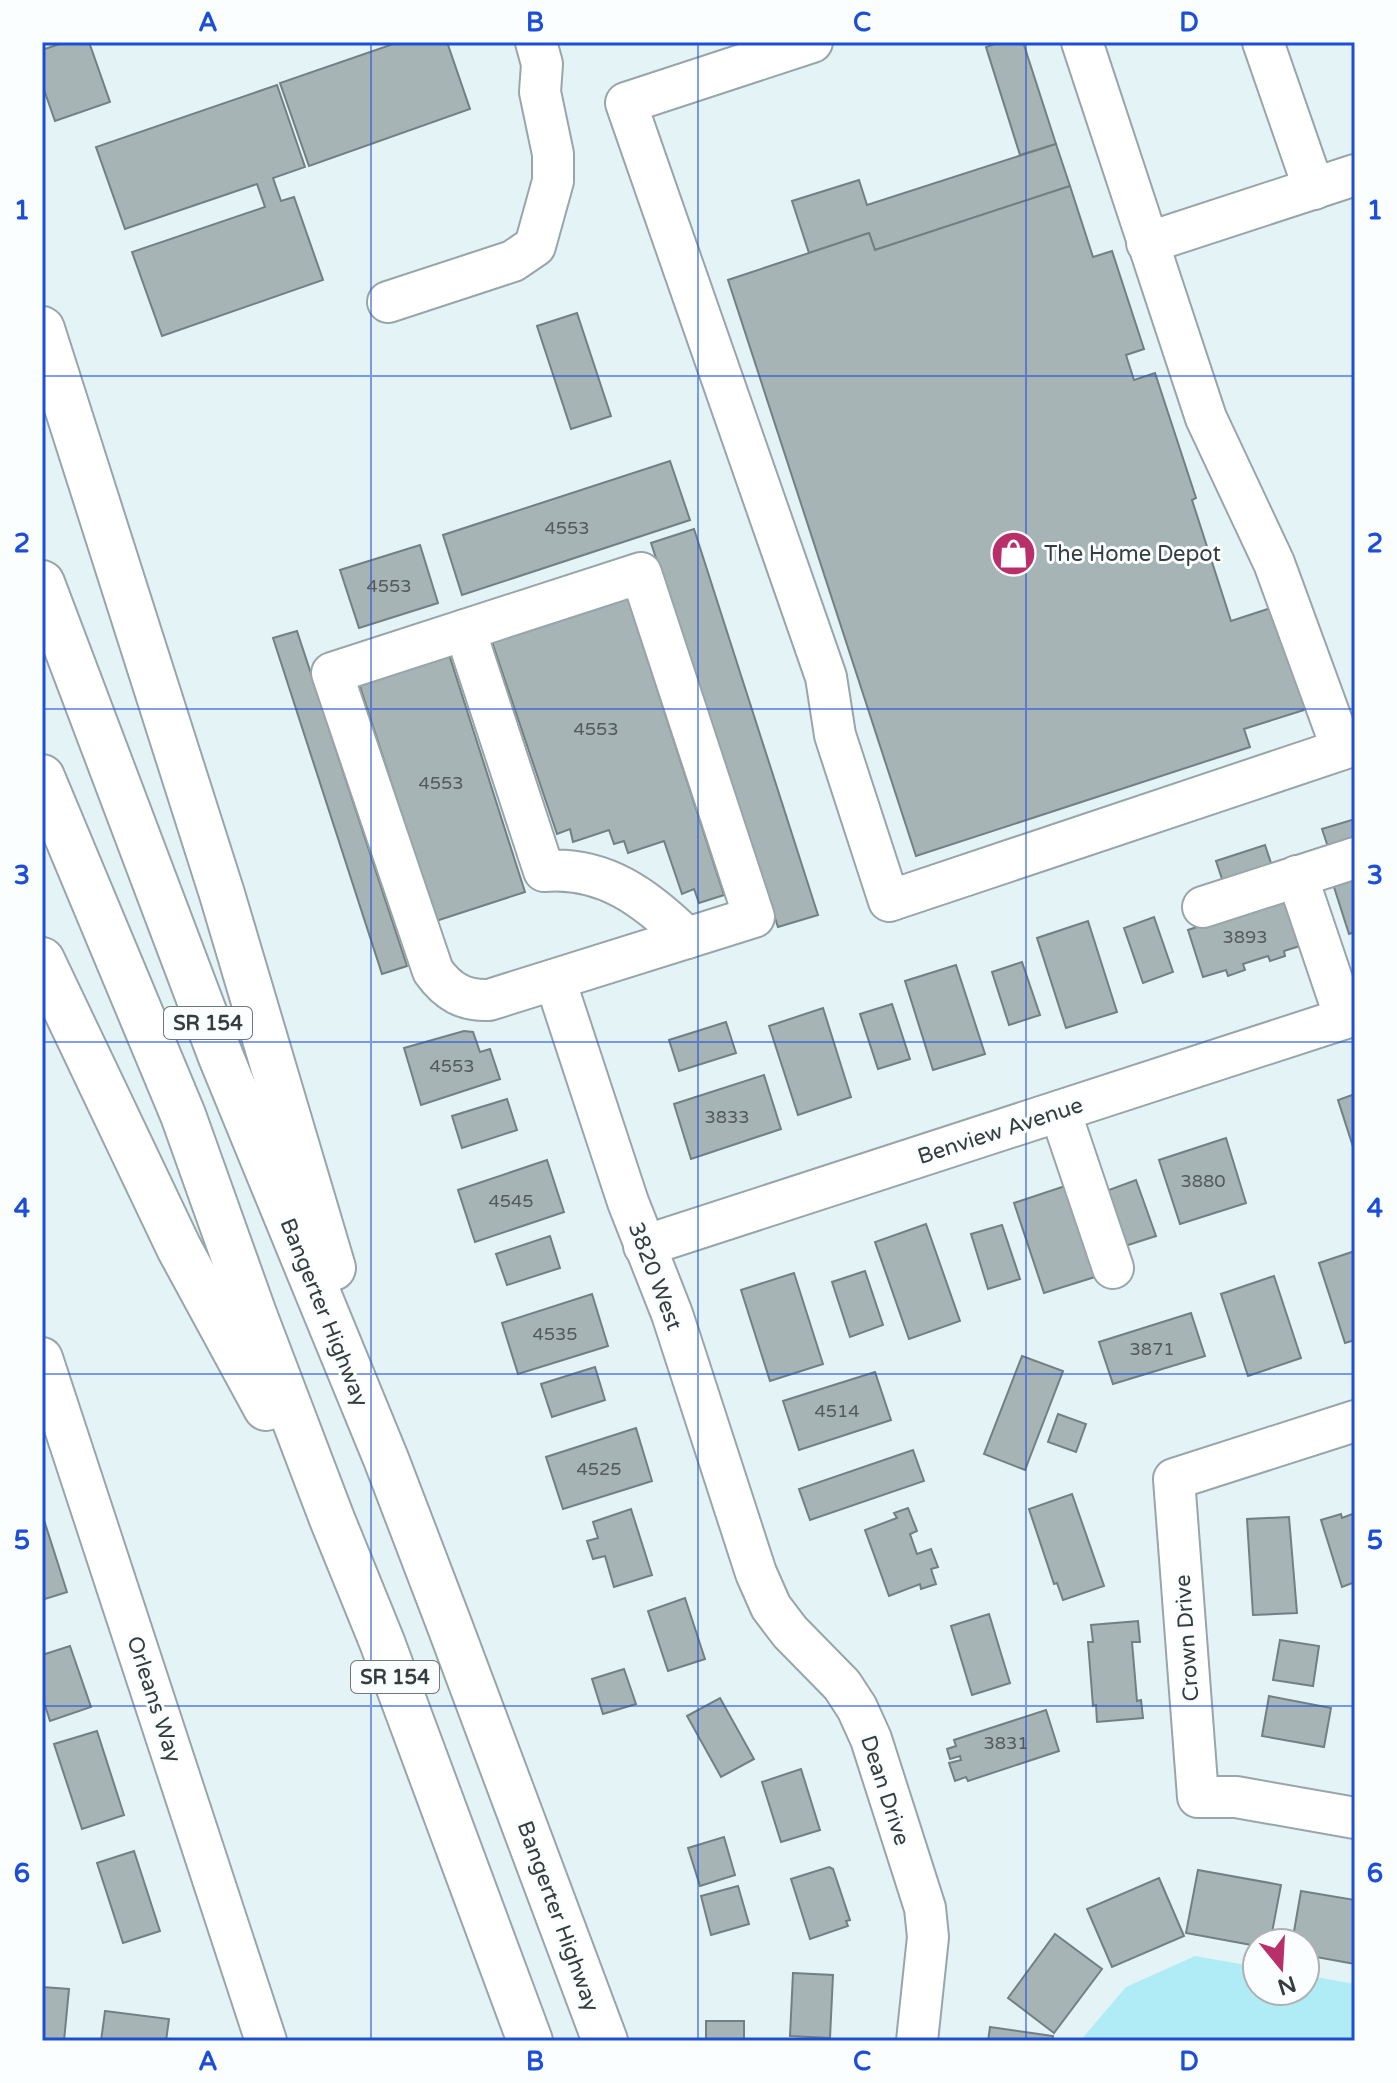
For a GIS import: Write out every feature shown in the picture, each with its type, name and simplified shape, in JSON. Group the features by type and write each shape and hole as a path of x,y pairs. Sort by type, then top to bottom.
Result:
{"highway":[{"path":"42,329 279,1082 386,1459"},
{"name":"Bangerter Highway","path":"42,583 221,1057 386,1459 605,2041"},
{"name":"SR 154","path":"42,777 183,1115 213,1203 332,1519 382,1642 530,2041"},
{"path":"42,960 179,1248 332,1519"}],"street":[{"path":"812,42 626,103 826,677 835,735 889,901 1348,747 1274,563 1206,418 1082,42"},
{"path":"1263,42 1314,189"},
{"path":"388,302 513,261 535,246 553,181 553,154 540,92 539,53"},
{"path":"1147,243 1355,175"},
{"path":"641,573 754,917 489,1000 475,1001 451,991 441,982 433,971 332,673 465,630 641,573"},
{"path":"465,630 544,871 566,869 597,875 631,890 660,911 687,938"},
{"path":"1203,907 1355,858"},
{"path":"1297,876 1350,1016"},
{"name":"3820 West","path":"555,980 644,1246 672,1314 756,1573"},
{"name":"Benview Avenue","path":"644,1246 1350,1016"},
{"path":"1060,1111 1113,1268"},
{"name":"Orleans Way","path":"42,1358 55,1438 266,2041"},
{"name":"Crown Drive","path":"1355,1421 1174,1479 1198,1797 1236,1797 1355,1818"},
{"name":"Dean Drive","path":"756,1573 771,1607 790,1632 842,1685 871,1739 925,1908 928,1937 917,2041"}],"shaded area":[{"path":"1195,1956 1241,1964 1241,2007 1321,2007 1321,1978 1355,1984 1355,2041 1080,2041 1126,1987"}],"building":[{"path":"65,42 89,42 110,102 55,121 42,84 42,50"},
{"path":"399,42 447,42 470,109 309,166 280,83"},
{"path":"1000,42 1023,42 1056,144 1020,155 986,47"},
{"path":"277,85 305,167 273,178 281,201 294,197 323,280 162,336 132,252 265,207 257,184 125,229 96,147"},
{"path":"1056,144 1070,186 875,250 869,233 809,253 792,201 859,180 867,205"},
{"name":"The Home Depot","path":"1070,186 1093,257 1112,251 1144,349 1126,355 1134,380 1155,373 1196,498 1192,500 1231,621 1274,607 1307,709 1244,729 1250,747 916,856 728,280 869,233 875,250"},
{"path":"577,313 611,416 571,429 537,326"},
{"path":"670,461 690,520 462,595 443,535"},
{"path":"694,529 818,915 778,927 651,543"},
{"path":"420,545 438,603 359,628 340,570"},
{"path":"624,587 724,895 699,903 694,889 682,894 664,841 628,853 624,841 614,844 609,830 573,842 570,829 557,834 488,630"},
{"path":"297,631 407,966 382,974 273,638"},
{"path":"446,645 525,892 436,921 356,674"},
{"path":"1355,819 1355,848 1331,856 1322,829"},
{"path":"1265,845 1273,869 1224,885 1216,861"},
{"path":"1355,877 1355,932 1349,934 1333,884"},
{"path":"1287,897 1303,945 1284,951 1285,956 1270,961 1268,956 1243,964 1245,970 1228,976 1226,970 1203,977 1188,930"},
{"path":"1154,917 1173,972 1143,983 1124,928"},
{"path":"1088,921 1117,1012 1066,1028 1037,938"},
{"path":"1022,962 1040,1015 1009,1025 992,972"},
{"path":"956,965 985,1054 933,1070 905,981"},
{"path":"892,1004 910,1059 878,1069 860,1014"},
{"path":"823,1008 851,1097 798,1115 769,1026"},
{"path":"726,1022 736,1053 679,1071 669,1040"},
{"path":"464,1031 473,1032 480,1052 490,1049 500,1079 421,1105 404,1048"},
{"path":"764,1075 781,1129 691,1159 674,1104"},
{"path":"1355,1094 1355,1153 1338,1100"},
{"path":"507,1099 517,1130 462,1148 452,1116"},
{"path":"1226,1138 1246,1203 1180,1224 1159,1160"},
{"path":"547,1160 564,1212 475,1242 458,1190"},
{"path":"1136,1180 1156,1236 1125,1246 1106,1191"},
{"path":"1068,1185 1098,1276 1044,1293 1014,1203"},
{"path":"926,1224 960,1321 909,1339 875,1242"},
{"path":"1002,1225 1020,1279 988,1289 971,1234"},
{"path":"550,1236 560,1268 507,1285 496,1254"},
{"path":"1355,1251 1355,1340 1345,1343 1319,1263"},
{"path":"865,1271 883,1325 850,1337 832,1282"},
{"path":"794,1273 823,1364 770,1381 741,1290"},
{"path":"1274,1276 1301,1358 1248,1376 1221,1294"},
{"path":"592,1294 608,1346 518,1374 502,1323"},
{"path":"1191,1313 1205,1356 1113,1384 1099,1342"},
{"path":"1022,1356 1063,1371 1025,1470 984,1454"},
{"path":"595,1367 605,1400 552,1417 541,1384"},
{"path":"875,1372 891,1420 799,1450 783,1401"},
{"path":"1058,1414 1086,1424 1076,1452 1048,1442"},
{"path":"636,1428 652,1481 563,1509 546,1457"},
{"path":"913,1450 924,1481 810,1520 799,1489"},
{"path":"1072,1494 1104,1586 1063,1600 1057,1583 1054,1584 1029,1509"},
{"path":"908,1508 917,1531 910,1534 917,1554 931,1549 938,1567 931,1569 936,1584 921,1589 920,1584 889,1596 865,1530 897,1518 894,1513"},
{"path":"631,1509 652,1575 614,1587 605,1556 593,1559 587,1541 598,1538 593,1522"},
{"path":"1355,1513 1355,1582 1342,1587 1321,1520"},
{"path":"1289,1517 1297,1613 1253,1615 1247,1519"},
{"path":"42,1521 67,1592 42,1600"},
{"path":"685,1598 705,1659 668,1671 648,1611"},
{"path":"989,1614 1010,1683 972,1695 951,1626"},
{"path":"1138,1621 1140,1642 1132,1642 1137,1701 1141,1700 1143,1718 1097,1722 1088,1642 1093,1642 1091,1625"},
{"path":"1280,1640 1319,1646 1313,1686 1273,1680"},
{"path":"70,1646 91,1707 50,1721 42,1696 42,1655"},
{"path":"624,1669 636,1704 603,1714 592,1679"},
{"path":"1269,1696 1331,1708 1324,1747 1262,1736"},
{"path":"720,1698 754,1759 721,1777 687,1716"},
{"path":"1046,1710 1059,1751 968,1781 966,1777 955,1781 949,1763 961,1760 960,1756 950,1759 947,1749 956,1746 954,1740"},
{"path":"97,1731 124,1815 82,1829 54,1744"},
{"path":"801,1769 820,1830 781,1842 762,1782"},
{"path":"724,1837 735,1875 700,1886 688,1848"},
{"path":"134,1851 160,1931 123,1943 97,1863"},
{"path":"829,1867 833,1869 850,1920 846,1921 848,1926 810,1939 791,1879"},
{"path":"1198,1870 1281,1885 1273,1927 1241,1927 1241,1943 1186,1933"},
{"path":"1159,1878 1184,1936 1112,1967 1087,1909"},
{"path":"738,1886 749,1924 711,1935 701,1896"},
{"path":"1301,1891 1355,1900 1355,1964 1321,1958 1321,1927 1295,1927"},
{"path":"1055,1934 1102,1969 1054,2033 1008,1998"},
{"path":"793,1973 833,1975 830,2038 790,2036"},
{"path":"42,1987 69,1989 64,2041 42,2041"},
{"path":"105,2011 169,2019 166,2041 101,2041"},
{"path":"706,2021 744,2021 744,2041 706,2041"},
{"path":"990,2027 1053,2036 1052,2041 988,2041"}],"place":[{"name":"The Home Depot","path":"1013,553"}]}
